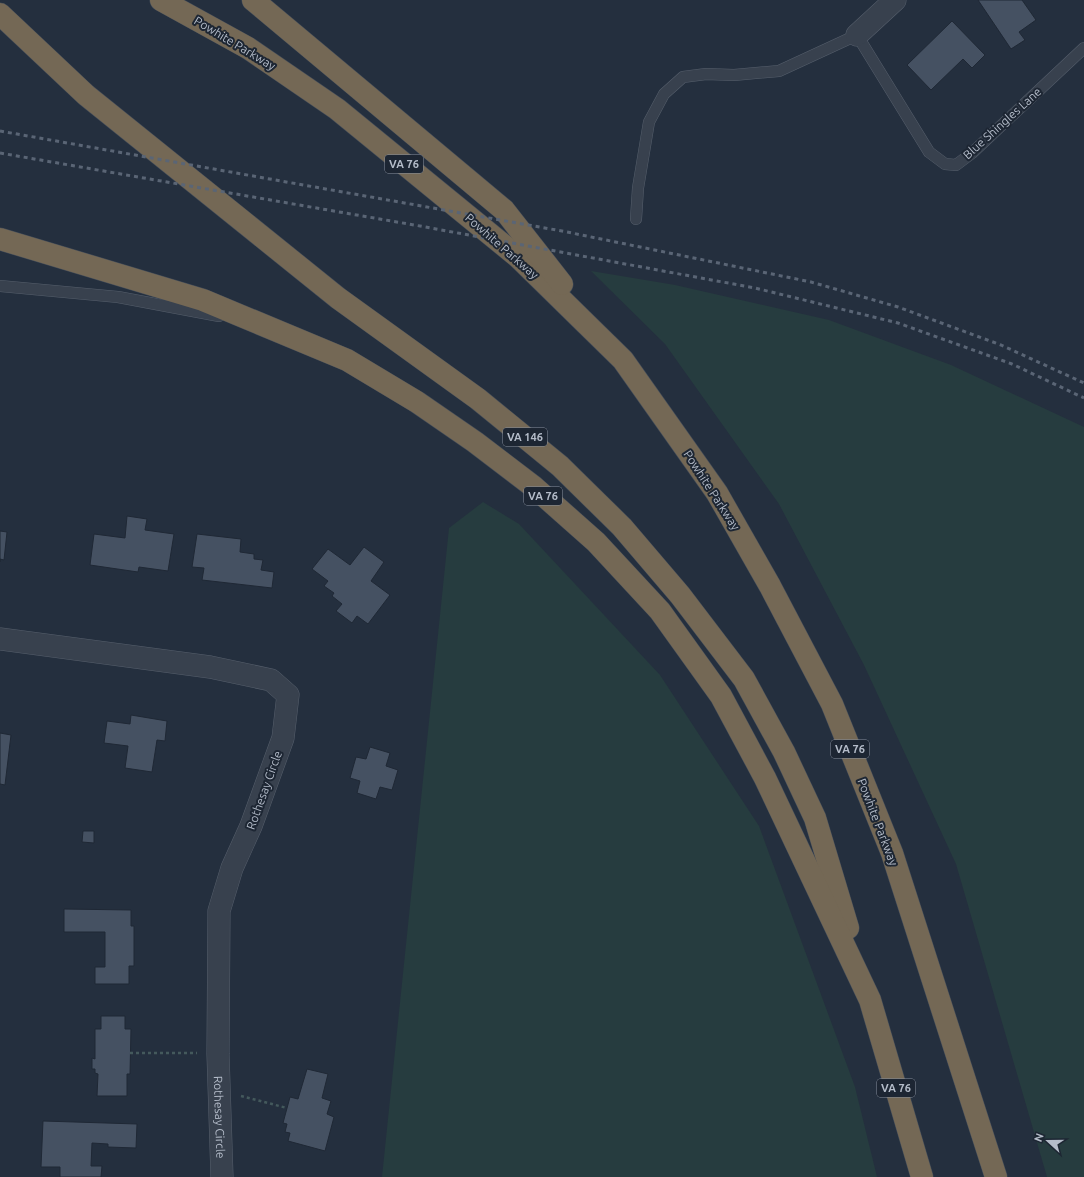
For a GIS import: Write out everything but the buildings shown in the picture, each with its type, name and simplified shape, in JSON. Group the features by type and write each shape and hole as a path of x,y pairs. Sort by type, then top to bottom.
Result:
{"highway":[{"name":"Powhite Parkway","path":"161,0 248,48 337,109 518,257 623,360 717,493 770,586 832,704 892,853 996,1177"},
{"path":"253,0 504,210 623,360"},
{"name":"VA 146","path":"0,14 86,95 338,298 478,398 560,466 622,527 680,595 744,679 784,752 815,818 870,1000"},
{"name":"VA 76","path":"0,239 203,300 347,360 417,402 474,442 534,487 596,542 660,611 725,703 765,778 870,1000 922,1177"}],"street":[{"path":"857,35 896,0"},
{"name":"Rothesay Circle","path":"0,639 210,667 271,680 288,695 283,738 251,826 232,868 219,910 218,1054 222,1177"}],"lane":[{"name":"Blue Shingles Lane","path":"857,35 928,152 945,164 956,165 972,153 1084,48"},
{"path":"636,219 638,188 649,122 664,94 683,77 706,74 734,75 779,71 857,35"},
{"path":"0,286 118,297 167,305 260,324"}],"path":[{"path":"130,1053 218,1054"},
{"path":"219,1090 287,1108"}],"green space":[{"path":"591,271 675,285 829,320 951,365 1084,427 1084,1177 1047,1177 956,864 864,665 779,504 665,344"},
{"path":"483,502 519,524 660,675 759,826 855,1087 877,1177 382,1177 449,528"}],"railway":[{"path":"0,131 562,231 811,282 898,307 1001,345 1084,383"},
{"path":"0,153 420,226 755,288 898,323 1012,364 1084,398"}]}
